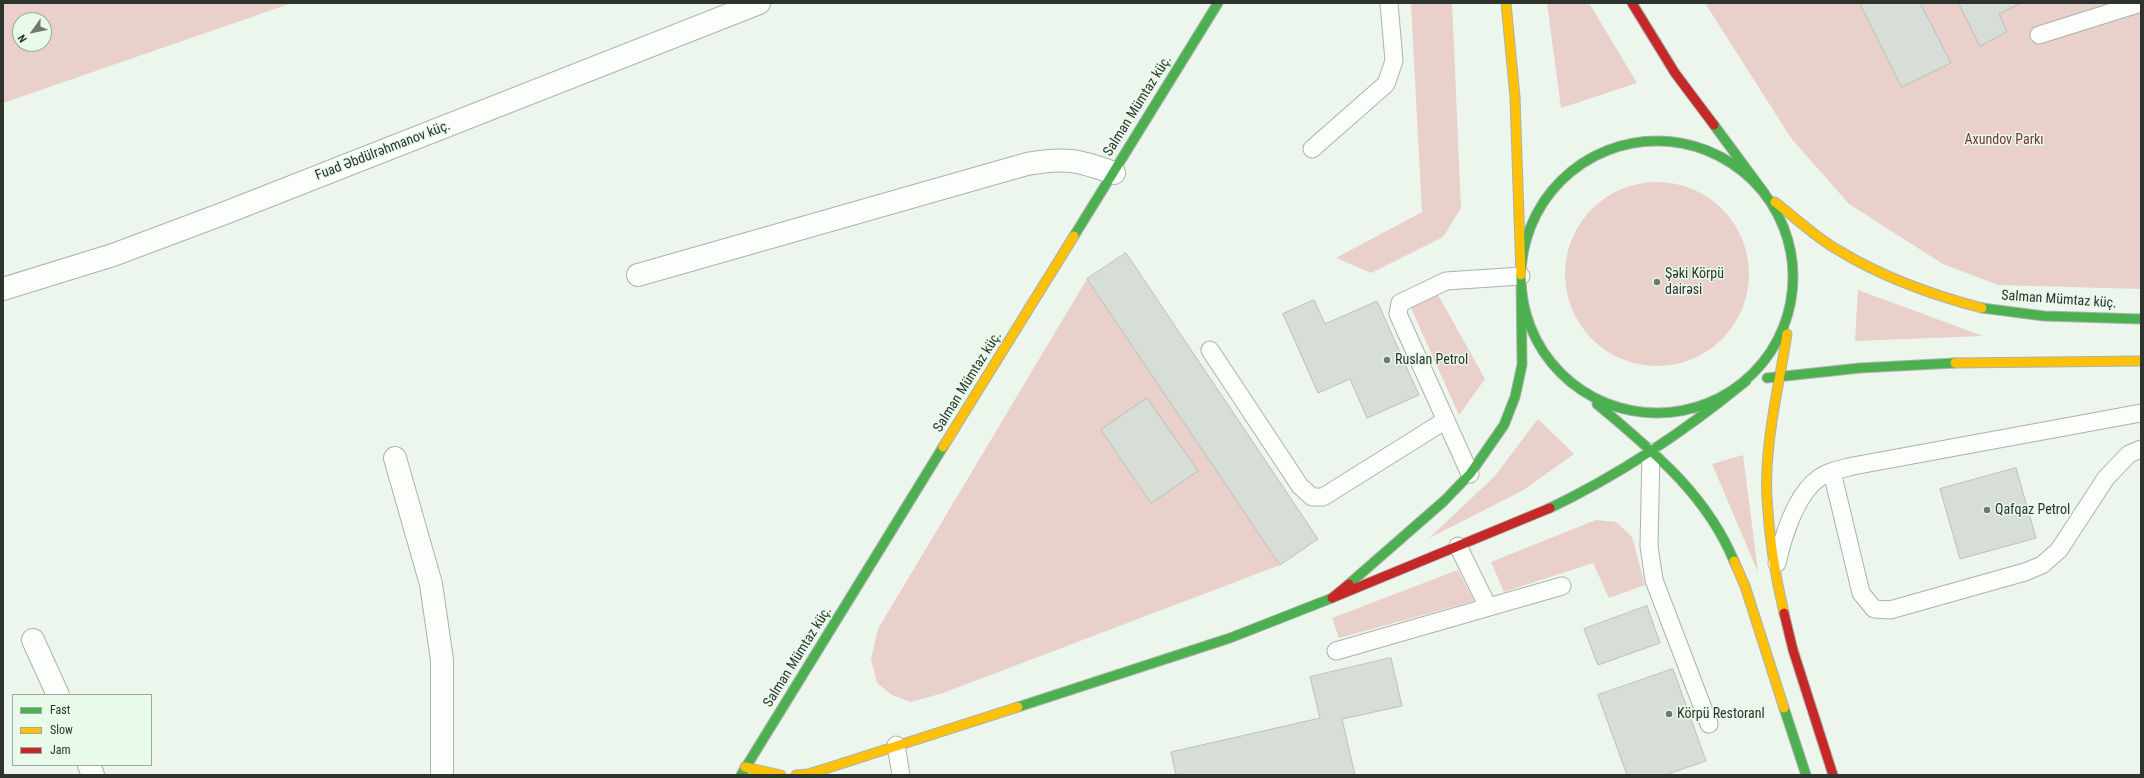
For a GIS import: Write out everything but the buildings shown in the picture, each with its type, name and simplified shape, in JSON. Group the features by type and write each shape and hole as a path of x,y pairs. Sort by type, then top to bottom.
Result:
{"main road":[{"name":"Salman Mümtaz küç.","path":"743,771 1218,3"},
{"path":"1332,598 1378,560 1444,501 1470,474 1504,425 1515,398 1522,365 1521,276 1515,97 1506,3"},
{"path":"1632,3 1675,73 1765,194 1785,230 1794,271 1793,291 1770,445 1767,497 1774,575 1793,650 1833,775"},
{"path":"1765,194 1735,165 1716,154 1697,146 1655,140 1634,142 1614,147 1594,156 1576,167 1560,180 1547,197 1536,215 1528,234 1523,255 1521,276 1523,299 1529,321 1538,342 1551,361 1566,378 1672,469 1700,502 1725,540 1745,586 1806,775"},
{"name":"Salman Mümtaz küç.","path":"1765,194 1811,231 1847,256 1911,286 1987,309 2032,314 2141,319"},
{"path":"796,775 808,774 831,767 1230,638 1520,521 1569,498 1651,452 1698,420 1746,381 1761,366 1773,350 1787,318 1793,291"},
{"path":"1584,392 1606,403 1630,410 1655,413 1680,412 1715,400 1746,381 1819,370 1880,366 2031,361 2141,361"},
{"path":"743,771 781,775"}],"street":[{"name":"Fuad Əbdülrəhmanov küç.","path":"3,289 113,254 225,213 759,3"},
{"path":"638,275 1027,164 1054,159 1081,162 1114,173"},
{"path":"395,458 431,584 442,660 442,775"},
{"path":"33,640 58,694"}],"lane":[{"path":"1312,148 1386,84 1394,61 1389,3"},
{"path":"2040,35 2141,3"},
{"path":"1470,474 1398,314 1400,304 1446,282 1521,276"},
{"path":"1210,350 1300,486 1312,496 1323,497 1446,420"},
{"path":"1774,575 1783,536 1799,501 1818,478 1853,466 2141,413"},
{"path":"1832,472 1861,593 1874,608 1890,610 2025,572 2042,565 2059,550 2106,478 2129,454 2141,449"},
{"path":"1651,452 1649,546 1654,580 1709,724"},
{"path":"1458,546 1488,607"},
{"path":"1336,651 1562,586"},
{"path":"896,745 901,775"}],"green space":[{"path":"3,3 292,3 3,103"},
{"path":"1411,3 1452,3 1461,208 1443,237 1371,273 1336,258 1422,212"},
{"path":"1547,3 1589,3 1637,83 1561,108"},
{"name":"Axundov Parkı","path":"1705,3 2141,3 2141,289 1998,285 1943,264 1849,204 1791,138"},
{"name":"Şəki Körpü dairəsi","path":"1648,182 1666,182 1692,189 1708,197 1722,209 1734,223 1742,239 1749,265 1749,283 1742,309 1734,325 1722,339 1708,351 1684,362 1666,366 1648,366 1630,362 1606,351 1592,339 1580,325 1569,301 1565,283 1565,265 1569,247 1580,223 1592,209 1606,197 1630,186"},
{"path":"1087,279 1280,565 943,693 911,702 892,695 877,683 871,659 878,629"},
{"path":"1858,290 1983,336 1855,341"},
{"path":"1437,293 1485,379 1459,415 1411,308"},
{"path":"1538,419 1574,454 1522,491 1429,538 1494,477"},
{"path":"1743,455 1758,572 1712,464"},
{"path":"1596,520 1616,522 1632,537 1645,585 1609,598 1593,563 1504,592 1491,562"},
{"path":"1458,570 1474,601 1339,638 1332,618"}],"traffic: fast":[{"path":"1074,236 1218,3"},
{"path":"1714,125 1765,194"},
{"path":"1657,141 1684,144 1709,151 1733,164 1753,181 1770,201 1783,225 1790,250 1793,277 1790,304 1783,329 1770,353 1753,373 1733,390 1709,403 1684,410 1657,413 1630,410 1605,403 1581,390 1561,373 1544,353 1531,329 1524,304 1521,277 1524,250 1531,225 1544,201 1561,181 1581,164 1605,151 1630,144 1657,141"},
{"path":"1349,584 1444,501 1470,474 1504,425 1515,397 1522,365 1521,275"},
{"path":"1982,308 2044,316 2141,319"},
{"path":"1767,378 1860,368 1955,363"},
{"path":"1550,508 1602,481 1652,450 1700,417 1746,381"},
{"path":"1597,404 1657,456 1692,493 1722,536 1734,561"},
{"path":"741,775 943,447"},
{"path":"1018,707 1230,638 1332,598"},
{"path":"1784,708 1806,775"}],"traffic: slow":[{"path":"1506,3 1515,97 1521,275"},
{"path":"1775,202 1830,245 1872,269 1926,291 1982,308"},
{"path":"943,447 1074,236"},
{"path":"1784,613 1771,542 1767,498 1767,478 1770,437 1787,334"},
{"path":"1955,363 2141,361"},
{"path":"1734,561 1745,586 1784,708"},
{"path":"796,775 808,774 831,767 1018,707"},
{"path":"745,767 781,775"}],"traffic: jam":[{"path":"1632,3 1675,73 1714,125"},
{"path":"1349,584 1332,598 1550,508"},
{"path":"1784,613 1793,650 1833,775"}],"place":[{"name":"Şəki Körpü dairəsi","path":"1657,282"},
{"name":"Ruslan Petrol","path":"1387,360"},
{"name":"Qafqaz Petrol","path":"1987,510"},
{"name":"Körpü Restoranl","path":"1669,714"}]}
